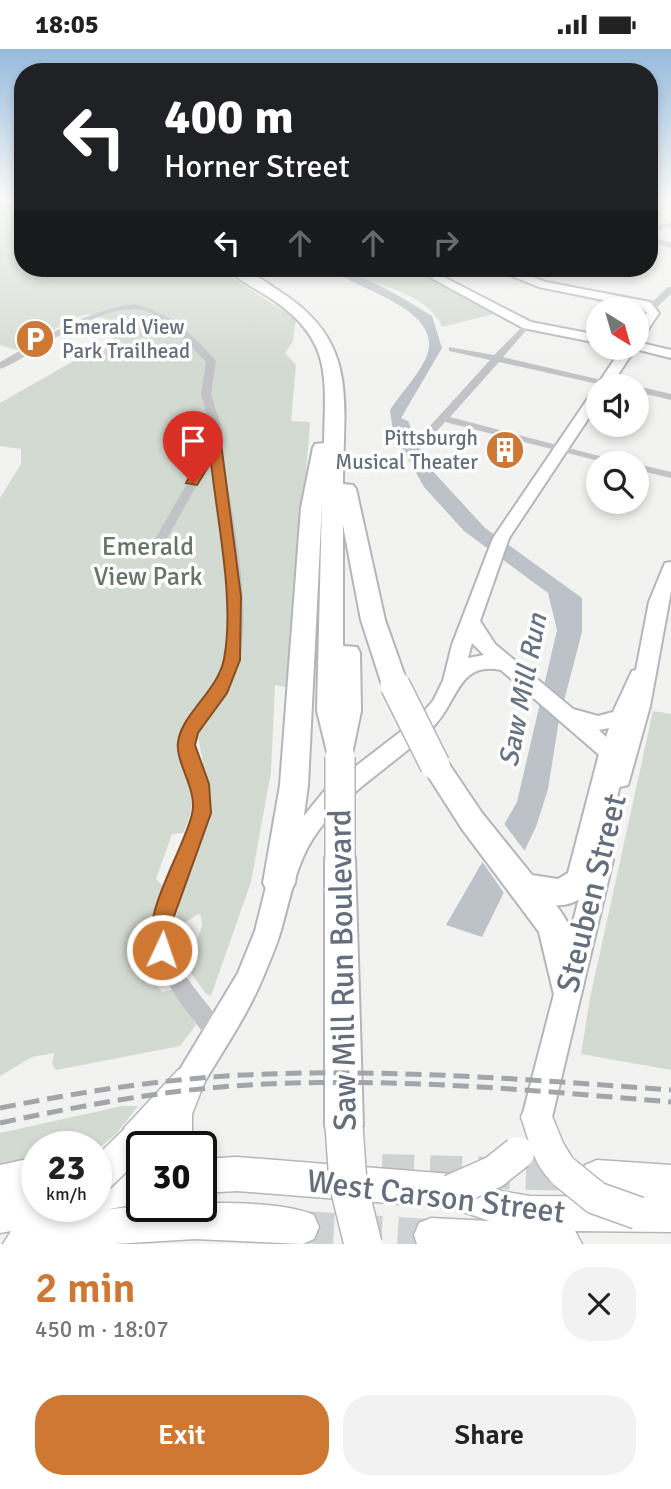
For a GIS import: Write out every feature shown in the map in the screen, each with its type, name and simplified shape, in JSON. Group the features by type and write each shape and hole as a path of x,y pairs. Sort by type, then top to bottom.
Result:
{"highway":[{"name":"Saw Mill Run Boulevard","path":"247,277 285,301 312,323 331,356 334,389 330,711 340,757"},
{"name":"Saw Mill Run Boulevard","path":"258,277 313,314 339,347 345,376 348,711 340,757 344,1126 348,1183 363,1244"},
{"path":"279,883 294,785 311,508 334,389"},
{"path":"346,489 373,620 395,685 435,765 472,821 526,887 553,926 563,955 567,988"},
{"path":"526,887 561,893 582,881 618,759"}],"main road":[{"path":"435,277 527,325 586,337"},
{"path":"521,277 543,285 639,303 651,308 652,315 649,319"},
{"path":"649,349 671,353"},
{"path":"176,1131 176,1114 189,1081 239,1000 259,955 279,883 315,817 344,787 425,724 441,705 456,673 462,645 498,547 586,412"},
{"name":"Steuben Street","path":"618,759 640,704 643,669 660,595 671,567"},
{"path":"472,623 483,643 618,759"},
{"path":"456,673 467,665 483,661 499,662 521,674"},
{"name":"Steuben Street","path":"537,1117 567,988 582,946 618,759 626,700 643,669"},
{"path":"568,714 598,723 622,717"},
{"path":"112,1163 189,1081"},
{"path":"537,1117 527,1142 534,1153 596,1198 654,1214"},
{"path":"451,1191 534,1153"},
{"name":"West Carson Street","path":"217,1175 237,1174 451,1191 500,1208 530,1213 654,1214"},
{"path":"0,1182 21,1177"},
{"path":"597,1177 671,1182"},
{"path":"0,1216 21,1211"},
{"path":"21,1244 91,1229 154,1220 211,1219 302,1227"},
{"path":"430,1235 564,1244"}],"street":[{"path":"651,308 671,289"},
{"path":"651,308 671,304"},
{"path":"0,366 104,312 131,307 149,309 211,361 212,370 206,393 219,431 215,443 156,548"},
{"path":"424,439 527,325"},
{"path":"452,348 586,383"},
{"path":"649,392 671,397"},
{"path":"443,418 586,454"},
{"path":"215,443 234,596 232,660 219,693 189,732 186,745 200,784 202,813 162,922 160,940 176,973 217,1035"},
{"path":"649,470 671,475"}],"green space":[{"name":"Emerald View Park","path":"0,254 14,254 14,277 231,277 296,319 293,341 285,353 296,365 291,421 310,422 290,688 275,685 271,772 251,882 211,996 205,993 187,967 202,926 201,916 198,914 183,924 177,939 173,937 179,904 211,806 198,737 181,734 179,746 192,802 183,833 172,834 156,879 165,888 140,964 162,992 175,989 196,1025 180,1046 56,1070 52,1064 54,1053 32,1057 0,1076 0,498 21,464 21,449 0,446 0,403 121,334 106,320 95,315 85,315 20,351 0,345"},
{"path":"361,277 425,277 494,314 442,327 425,305 399,291"},
{"path":"653,711 671,714 671,1070 581,1054 590,998"},
{"path":"122,1106 138,1106 112,1137 112,1131 21,1131 21,1173 0,1178 0,1133"}],"shaded area":[{"path":"344,277 367,279 432,316 442,348 401,418 408,421 428,466 485,528 582,598 582,632 559,720 548,789 536,827 482,937 446,925 517,802 557,630 548,593 464,531 424,487 393,432 390,410 425,360 429,343 424,328 413,315 396,303"}],"pier":[{"path":"502,821 527,854 506,896 481,860"}],"tunnel":[{"path":"382,1170 574,1175"},
{"path":"302,1227 431,1235"}],"railway":[{"path":"0,1108 141,1084 282,1074 448,1076 671,1090"},
{"path":"0,1123 156,1094 209,1088 325,1082 440,1085 671,1102"}],"place":[{"name":"Emerald View Park Trailhead","path":"35,339"},
{"name":"Pittsburgh Musical Theater","path":"505,450"}],"route":[{"path":"162,950 162,922 202,813 200,784 186,745 189,732 219,693 228,675 234,634 234,596 215,443 193,483"}],"water label":[{"name":"Saw Mill Run","path":"522,690"}]}
